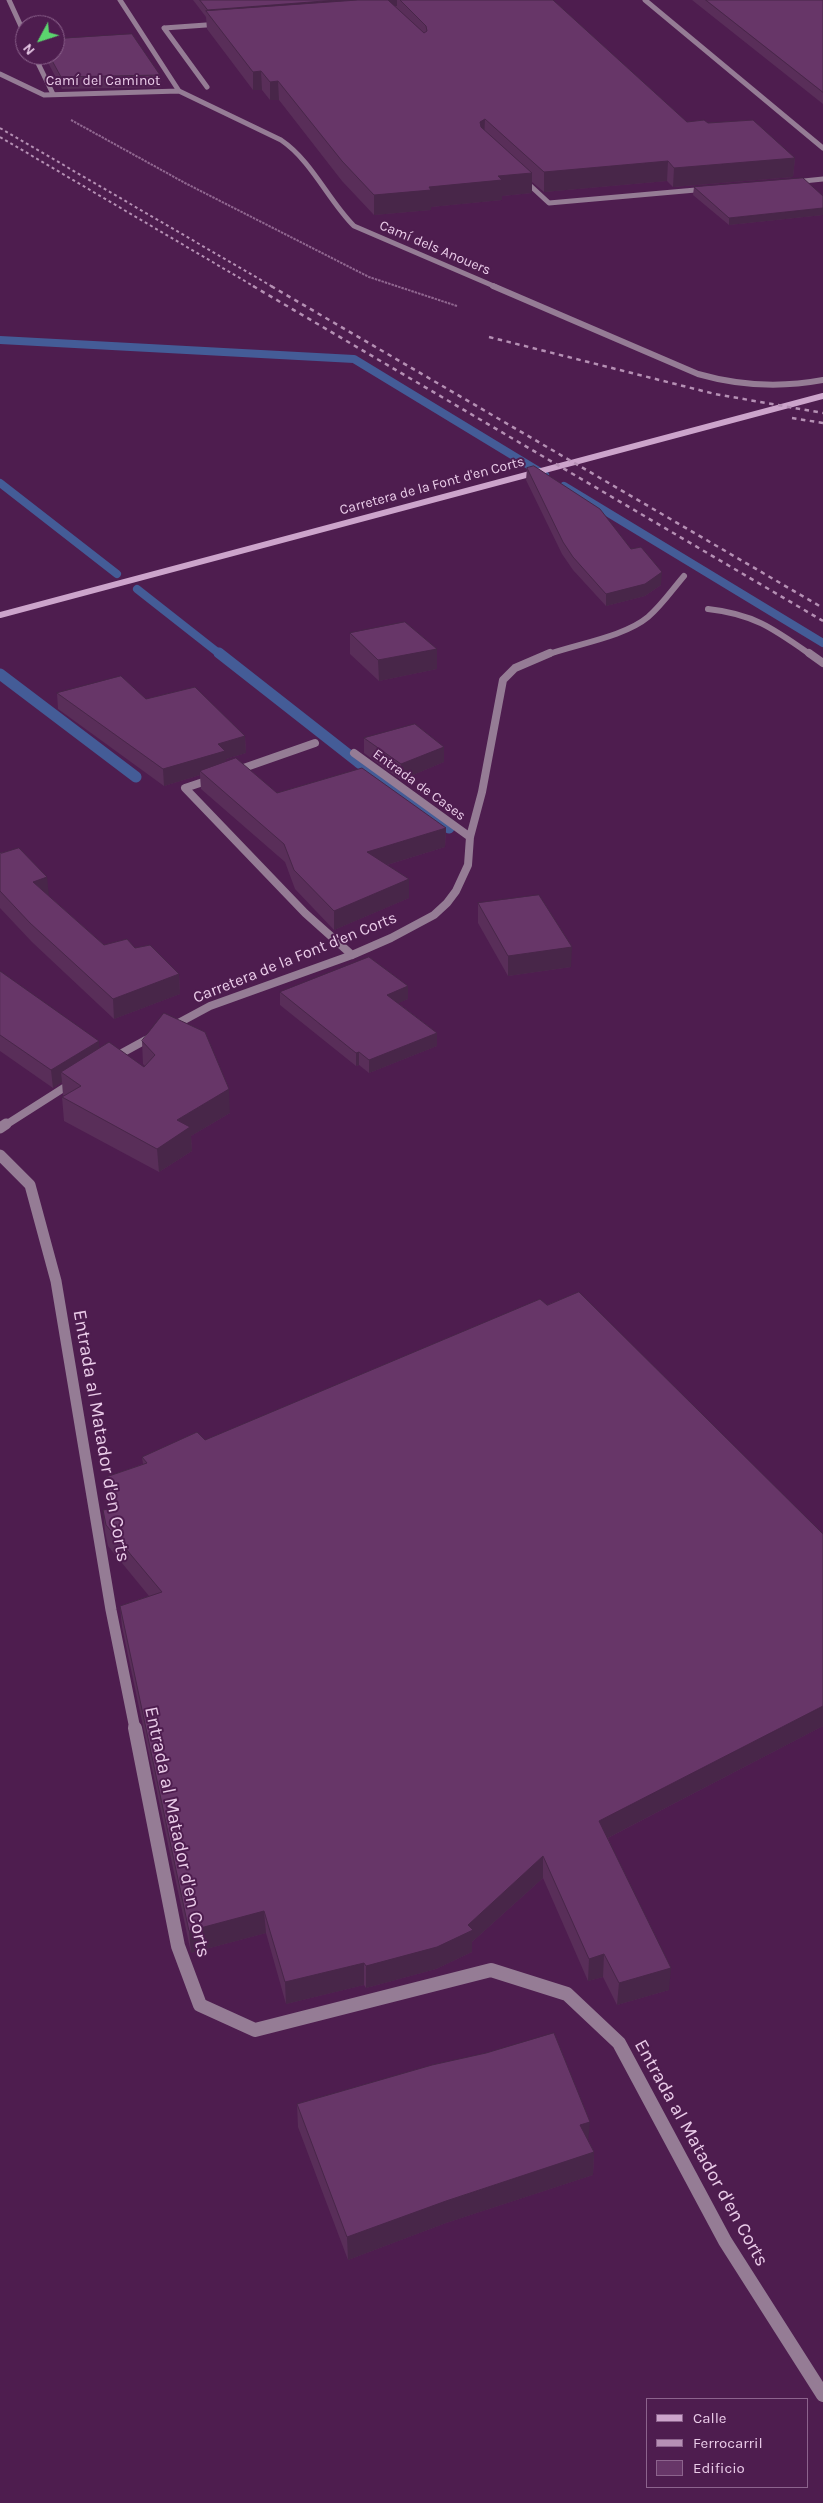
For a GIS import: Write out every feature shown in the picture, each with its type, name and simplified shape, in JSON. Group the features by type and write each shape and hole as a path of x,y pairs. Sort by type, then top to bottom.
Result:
{"street":[{"path":"9,0 16,15"},
{"name":"Camí dels Anouers","path":"120,0 179,91 296,150 342,214 354,226 718,381 762,387 804,384 823,380"},
{"path":"645,0 823,148"},
{"path":"207,87 164,28 222,24"},
{"path":"39,65 53,94"},
{"name":"Camí del Caminot","path":"0,74 44,95 179,91"},
{"path":"520,176 549,203 715,188"},
{"path":"784,182 823,179"},
{"name":"Carretera de la Font d'en Corts","path":"0,614 823,396"},
{"name":"Carretera de la Font d'en Corts","path":"100,1065 210,1006 352,955 416,926 434,915 456,891 468,864 470,837 482,792 504,677 516,667 624,630 645,620 684,576"},
{"path":"708,610 734,612 767,624 823,663"},
{"path":"316,743 185,788 305,913 352,955"},
{"name":"Entrada de Cases","path":"354,753 470,837"},
{"path":"0,1128 84,1075"},
{"name":"Entrada al Matador d'en Corts","path":"0,1155 10,1162 30,1185 56,1281 111,1610 172,1918 178,1946 200,2006 255,2030 491,1970 567,1994 619,2043 725,2241 823,2395"}],"path":[{"path":"53,94 61,112 83,128 185,182 369,277 457,306"}],"building":[{"path":"200,0 337,0 208,10"},
{"path":"358,0 388,0 424,33 427,31 426,26 400,0 553,0 687,122 704,120 708,123 753,120 795,158 674,168 668,161 544,172 485,119 480,122 481,127 532,173 498,176 502,180 429,187 431,190 374,195 342,161 278,81 270,82 261,71 253,72 206,11"},
{"path":"706,0 823,0 823,92"},
{"path":"132,34 160,75 61,77 54,65 65,65 65,38"},
{"path":"803,178 823,196 823,208 729,218 694,187"},
{"path":"534,466 600,509 631,549 641,547 662,572 645,584 606,594 573,557 563,542 527,468"},
{"path":"405,622 437,649 378,660 350,633"},
{"path":"121,676 146,699 195,687 245,736 218,744 225,751 163,769 57,693"},
{"path":"415,724 444,747 401,764 364,738"},
{"path":"236,758 277,793 362,768 446,828 367,852 409,879 334,911 294,870 284,844 200,771"},
{"path":"19,848 47,877 33,882 104,945 127,939 135,948 150,945 179,974 113,999 30,923 0,891 0,852"},
{"path":"539,895 572,947 508,956 478,903"},
{"path":"369,957 408,986 387,995 437,1033 369,1060 359,1052 356,1053 280,992"},
{"path":"0,971 99,1041 51,1070 0,1035"},
{"path":"164,1013 205,1032 229,1089 177,1120 190,1127 157,1149 62,1097 81,1086 61,1072 109,1042 144,1067 155,1055 142,1041"},
{"path":"579,1292 823,1534 823,1706 599,1821 671,1968 619,1983 604,1954 589,1959 543,1856 468,1925 473,1930 437,1947 366,1966 364,1963 285,1982 264,1911 189,1931 120,1606 162,1592 106,1525 103,1510 114,1508 106,1477 147,1463 142,1457 197,1432 205,1440 540,1299 547,1305"},
{"path":"554,2033 590,2122 580,2125 594,2152 446,2201 347,2237 297,2104 432,2065 486,2053"}],"waterway":[{"path":"0,340 354,359 545,475"},
{"path":"0,483 117,574"},
{"path":"564,486 823,643"},
{"path":"137,589 221,655"},
{"path":"219,653 358,762 449,828"},
{"path":"0,674 136,777"}],"railway":[{"path":"0,128 273,287"},
{"path":"0,137 255,287"},
{"path":"253,286 823,621"},
{"path":"271,286 823,608"},
{"path":"489,337 715,394 823,413"},
{"path":"792,418 823,423"}]}
